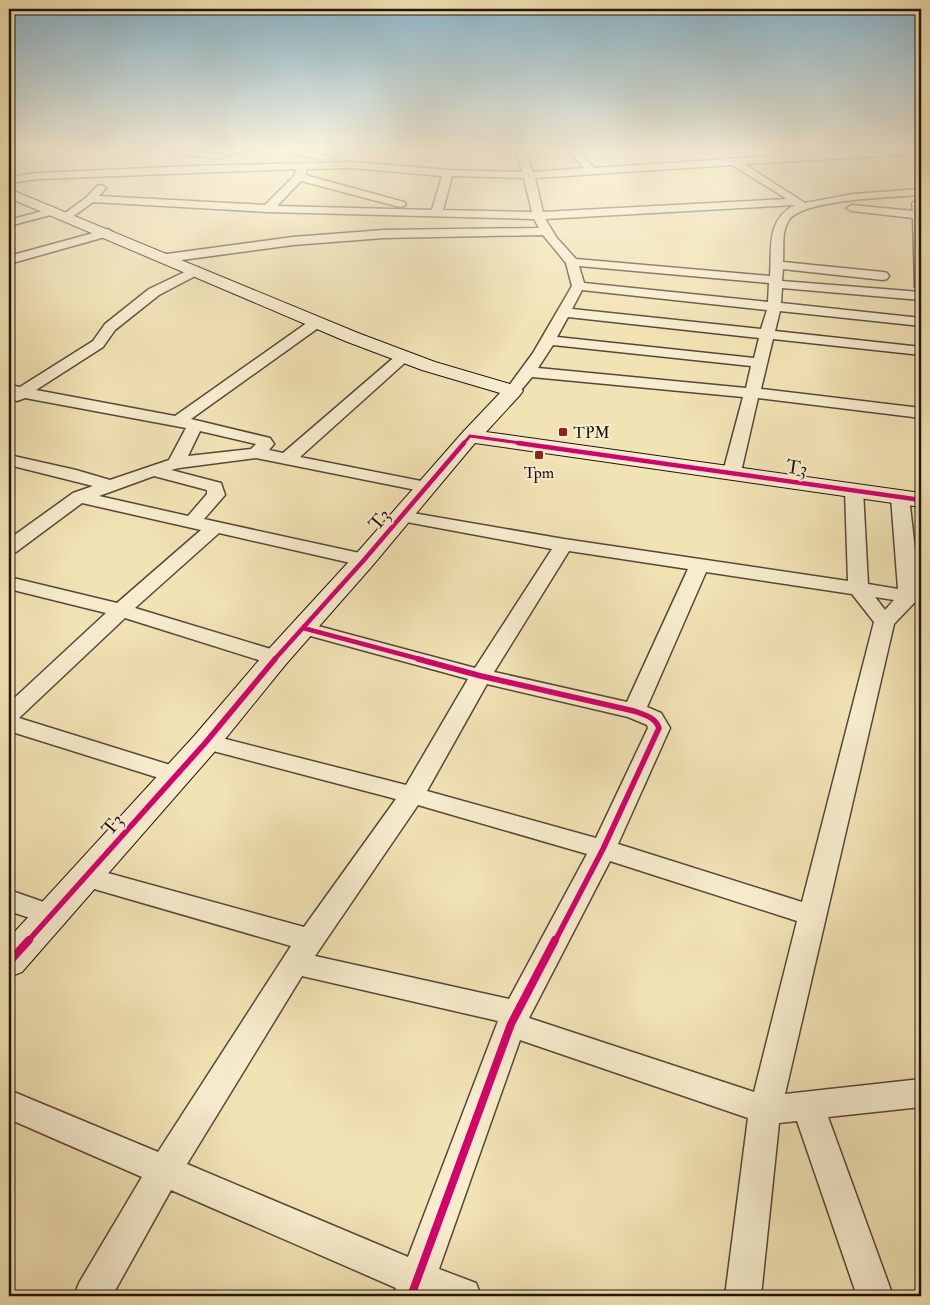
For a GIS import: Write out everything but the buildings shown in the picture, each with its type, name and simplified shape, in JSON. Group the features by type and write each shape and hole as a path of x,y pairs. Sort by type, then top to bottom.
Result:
{"street":[{"path":"51,210 316,324 404,357 513,391"},
{"path":"9,223 61,214 69,210"},
{"path":"306,210 538,216 674,210"},
{"path":"424,210 437,213"},
{"path":"470,436 530,372 550,340 562,312 578,286 572,262 552,240 538,216 537,210"},
{"path":"732,472 774,307 779,227 784,218 793,210"},
{"path":"889,210 919,212 921,287"},
{"path":"166,258 293,241 384,234 547,231"},
{"path":"9,260 108,233"},
{"path":"572,262 921,296"},
{"path":"776,265 883,276"},
{"path":"9,401 16,391 98,344 110,327 140,302 195,271"},
{"path":"578,286 921,322"},
{"path":"562,312 921,351"},
{"path":"178,421 316,324"},
{"path":"550,340 760,363"},
{"path":"288,458 404,357"},
{"path":"530,372 753,393 921,413"},
{"path":"16,391 178,421 264,441 266,444 264,447 256,452"},
{"path":"176,463 195,425"},
{"name":"T3","path":"9,962 206,742 276,658 364,560 470,436 911,498"},
{"path":"9,548 79,497 176,463 256,452 426,487"},
{"path":"9,460 76,475 111,486"},
{"path":"153,471 215,487 216,496 192,522"},
{"path":"854,490 858,589 884,622"},
{"path":"79,497 364,560"},
{"path":"911,498 915,598"},
{"path":"402,516 700,567 915,598"},
{"path":"9,715 120,610 215,527"},
{"path":"92,1296 164,1171 302,951 412,795 481,676 564,545"},
{"path":"634,711 700,567"},
{"path":"9,582 120,610 276,658"},
{"path":"743,1296 765,1110 811,915 884,622 915,598"},
{"path":"303,628 481,676 634,711 650,716 658,722 659,728 603,848 514,1019 414,1288"},
{"path":"9,723 175,775"},
{"path":"206,742 412,795 603,848 811,915"},
{"path":"86,877 302,951 514,1019 765,1110 921,1093"},
{"path":"9,900 51,915"},
{"path":"9,1104 164,1171 414,1288 463,1296"},
{"path":"808,1106 875,1296"}],"cycle path":[{"path":"9,962 206,742 276,658 364,560 470,436 921,500"},
{"path":"303,628 481,676 634,711 653,718 659,728 603,849 511,1024 411,1296"}],"place":[{"name":"TPM","path":"563,432"},
{"name":"Tpm","path":"539,455"}]}
